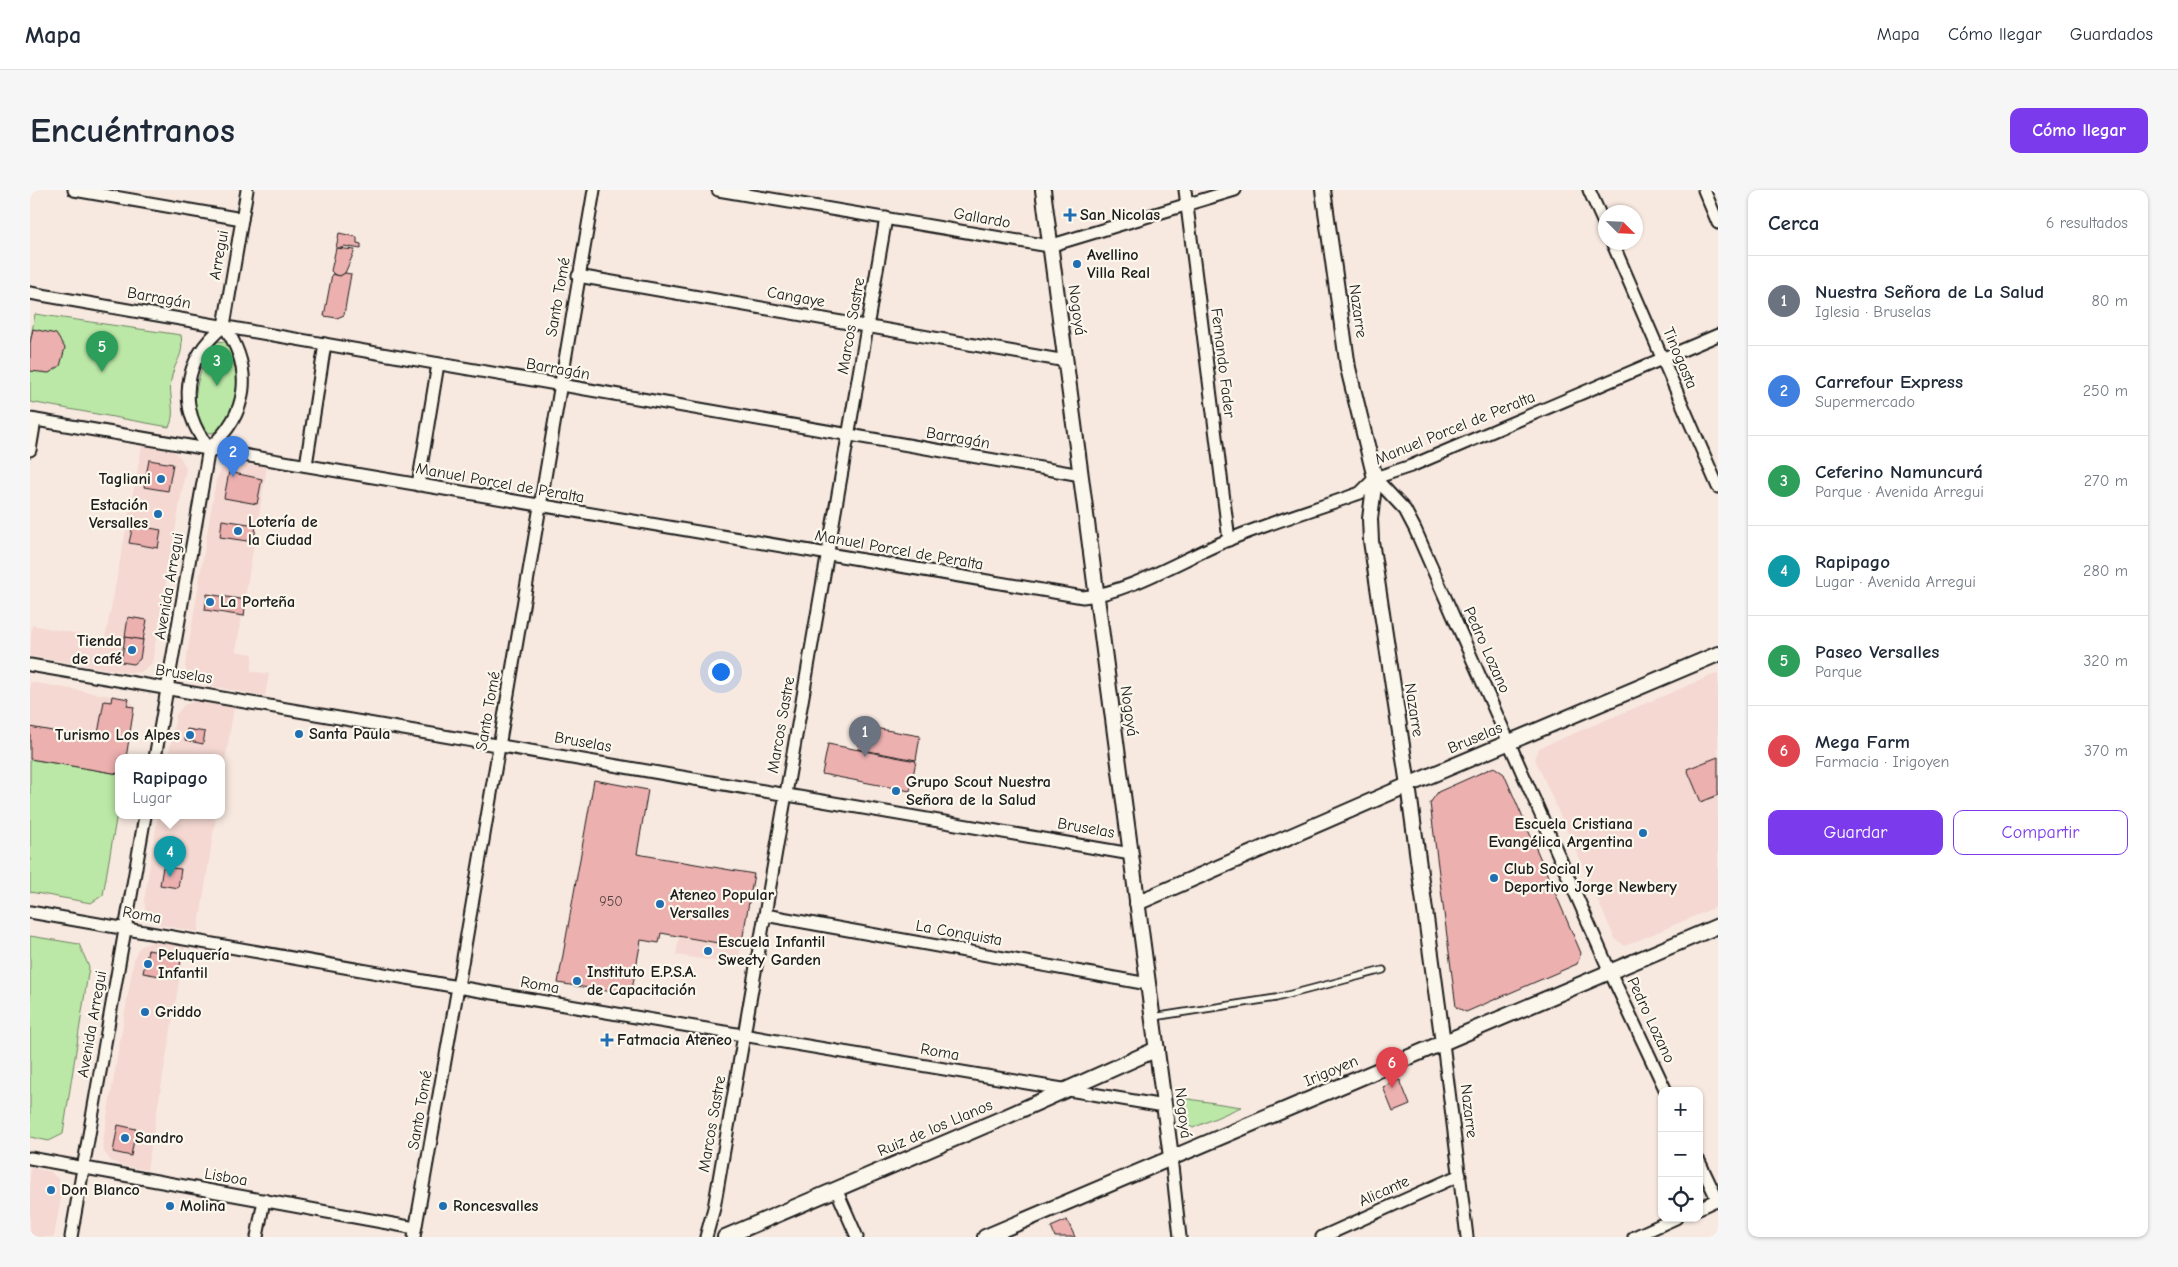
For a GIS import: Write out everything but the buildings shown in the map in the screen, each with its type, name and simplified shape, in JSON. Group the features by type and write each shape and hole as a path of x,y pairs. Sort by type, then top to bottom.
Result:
{"street":[{"path":"74,190 242,219"},
{"name":"Arregui","path":"224,326 247,190"},
{"name":"Santo Tomé","path":"414,1233 458,987 559,386 594,190"},
{"name":"Gallardo","path":"718,190 1049,246 1235,190"},
{"name":"Nogoyá","path":"1043,190 1136,903 1153,1017 1180,1237"},
{"name":"Fernando Fader","path":"1185,190 1229,540"},
{"name":"Nazarre","path":"1323,190 1348,368 1375,478 1370,519 1371,541 1408,785 1467,1237"},
{"path":"1589,190 1598,210"},
{"path":"1704,190 1718,223"},
{"name":"Marcos Sastre","path":"706,1237 712,1222 886,218"},
{"name":"Tinogasta","path":"1615,250 1718,487"},
{"name":"Cangaye","path":"578,276 1066,361"},
{"name":"Barragán","path":"30,293 1081,475"},
{"path":"224,326 240,353 244,384 242,399 230,426 210,448 195,427 191,415 188,402 190,377 193,365 206,343 224,326"},
{"name":"Manuel Porcel de Peralta","path":"33,420 210,448 540,506 1083,597 1096,596 1138,581 1229,540 1360,493 1375,478 1411,466 1718,335"},
{"path":"306,465 325,344"},
{"path":"418,485 438,364"},
{"path":"30,450 33,420"},
{"name":"Avenida Arregui","path":"156,754 210,448"},
{"name":"Pedro Lozano","path":"1375,478 1405,510 1510,742 1610,972 1664,1087"},
{"name":"Bruselas","path":"1136,903 1718,654"},
{"name":"Bruselas","path":"30,665 1130,854"},
{"name":"Avenida Arregui","path":"71,1237 144,819"},
{"name":"Roma","path":"30,912 744,1036 1164,1106"},
{"name":"La Conquista","path":"765,915 1148,984"},
{"name":"Irigoyen","path":"985,1237 1718,926"},
{"name":"Ruiz de los Llanos","path":"724,1237 1068,1090 1157,1049"},
{"name":"Lisboa","path":"30,1158 264,1200 414,1233"},
{"path":"1703,1170 1718,1200 1703,1206"},
{"name":"Alicante","path":"1322,1237 1460,1175"},
{"path":"836,1189 857,1237"},
{"path":"257,1237 264,1200"},
{"path":"1634,1237 1667,1222"}],"lane":[{"path":"1153,1017 1276,998 1383,970"}],"shaded area":[{"path":"142,446 173,451 180,457 186,468 152,663 141,672 132,673 30,656 32,625 105,639"},
{"path":"234,463 267,467 236,651 253,654 251,671 269,674 265,696 198,684 189,677 185,667 216,480 222,469"},
{"name":"Escuela Cristiana Evangélica Argentina","path":"1718,673 1718,906 1625,946 1615,939 1535,759 1539,748"},
{"path":"30,682 129,699 135,706 127,754 115,754 116,819 103,895 91,903 30,892"},
{"path":"195,701 234,708 225,761 225,754 169,754 176,715 184,705"},
{"path":"158,819 216,819 198,932 153,922 146,913 144,901"},
{"name":"Escuela Infantil Sweety Garden","path":"679,937 741,947 738,965 676,955"},
{"path":"156,941 185,946 147,1170 119,1165 111,1161 104,1152 103,1141 134,959 138,949 143,945"},
{"path":"30,1167 51,1172 60,1181 62,1192 54,1237 30,1237"}],"green space":[{"path":"35,314 181,335 182,349 174,368 170,386 172,416 169,427 30,402 30,343"},
{"path":"219,341 228,343 238,365 239,373 237,394 230,414 225,423 211,433 202,428 197,418 195,405 196,390 205,360"},
{"path":"30,759 115,773 116,819 103,895 91,903 30,892"},
{"path":"30,936 79,944 89,967 63,1134 49,1141 30,1137"},
{"path":"1182,1098 1241,1107 1193,1128 1185,1123"}],"place":[{"name":"San Nicolas","path":"1070,215"},
{"name":"Avellino Villa Real","path":"1077,264"},
{"name":"Paseo Versalles","path":"102,372"},
{"name":"Ceferino Namuncurá","path":"217,386"},
{"name":"Carrefour Express","path":"233,477"},
{"name":"Tagliani","path":"161,479"},
{"name":"Estación Versalles","path":"158,514"},
{"name":"Lotería de la Ciudad","path":"238,531"},
{"name":"La Porteña","path":"210,602"},
{"name":"Tienda de café","path":"132,650"},
{"name":"Santa Paula","path":"299,734"},
{"name":"Turismo Los Alpes","path":"190,735"},
{"name":"Nuestra Señora de La Salud","path":"865,757"},
{"name":"Grupo Scout Nuestra Señora de la Salud","path":"896,791"},
{"name":"Escuela Cristiana Evangélica Argentina","path":"1643,833"},
{"name":"Rapipago","path":"170,877"},
{"name":"Club Social y Deportivo Jorge Newbery","path":"1494,878"},
{"name":"Ateneo Popular Versalles","path":"660,904"},
{"name":"Escuela Infantil Sweety Garden","path":"708,951"},
{"name":"Peluquería Infantil","path":"148,964"},
{"name":"Instituto E.P.S.A. de Capacitación","path":"577,981"},
{"name":"Griddo","path":"145,1012"},
{"name":"Fatmacia Ateneo","path":"607,1040"},
{"name":"Mega Farm","path":"1392,1088"},
{"name":"Sandro","path":"125,1138"},
{"name":"Don Blanco","path":"51,1190"},
{"name":"Molina","path":"170,1206"},
{"name":"Roncesvalles","path":"443,1206"}]}
